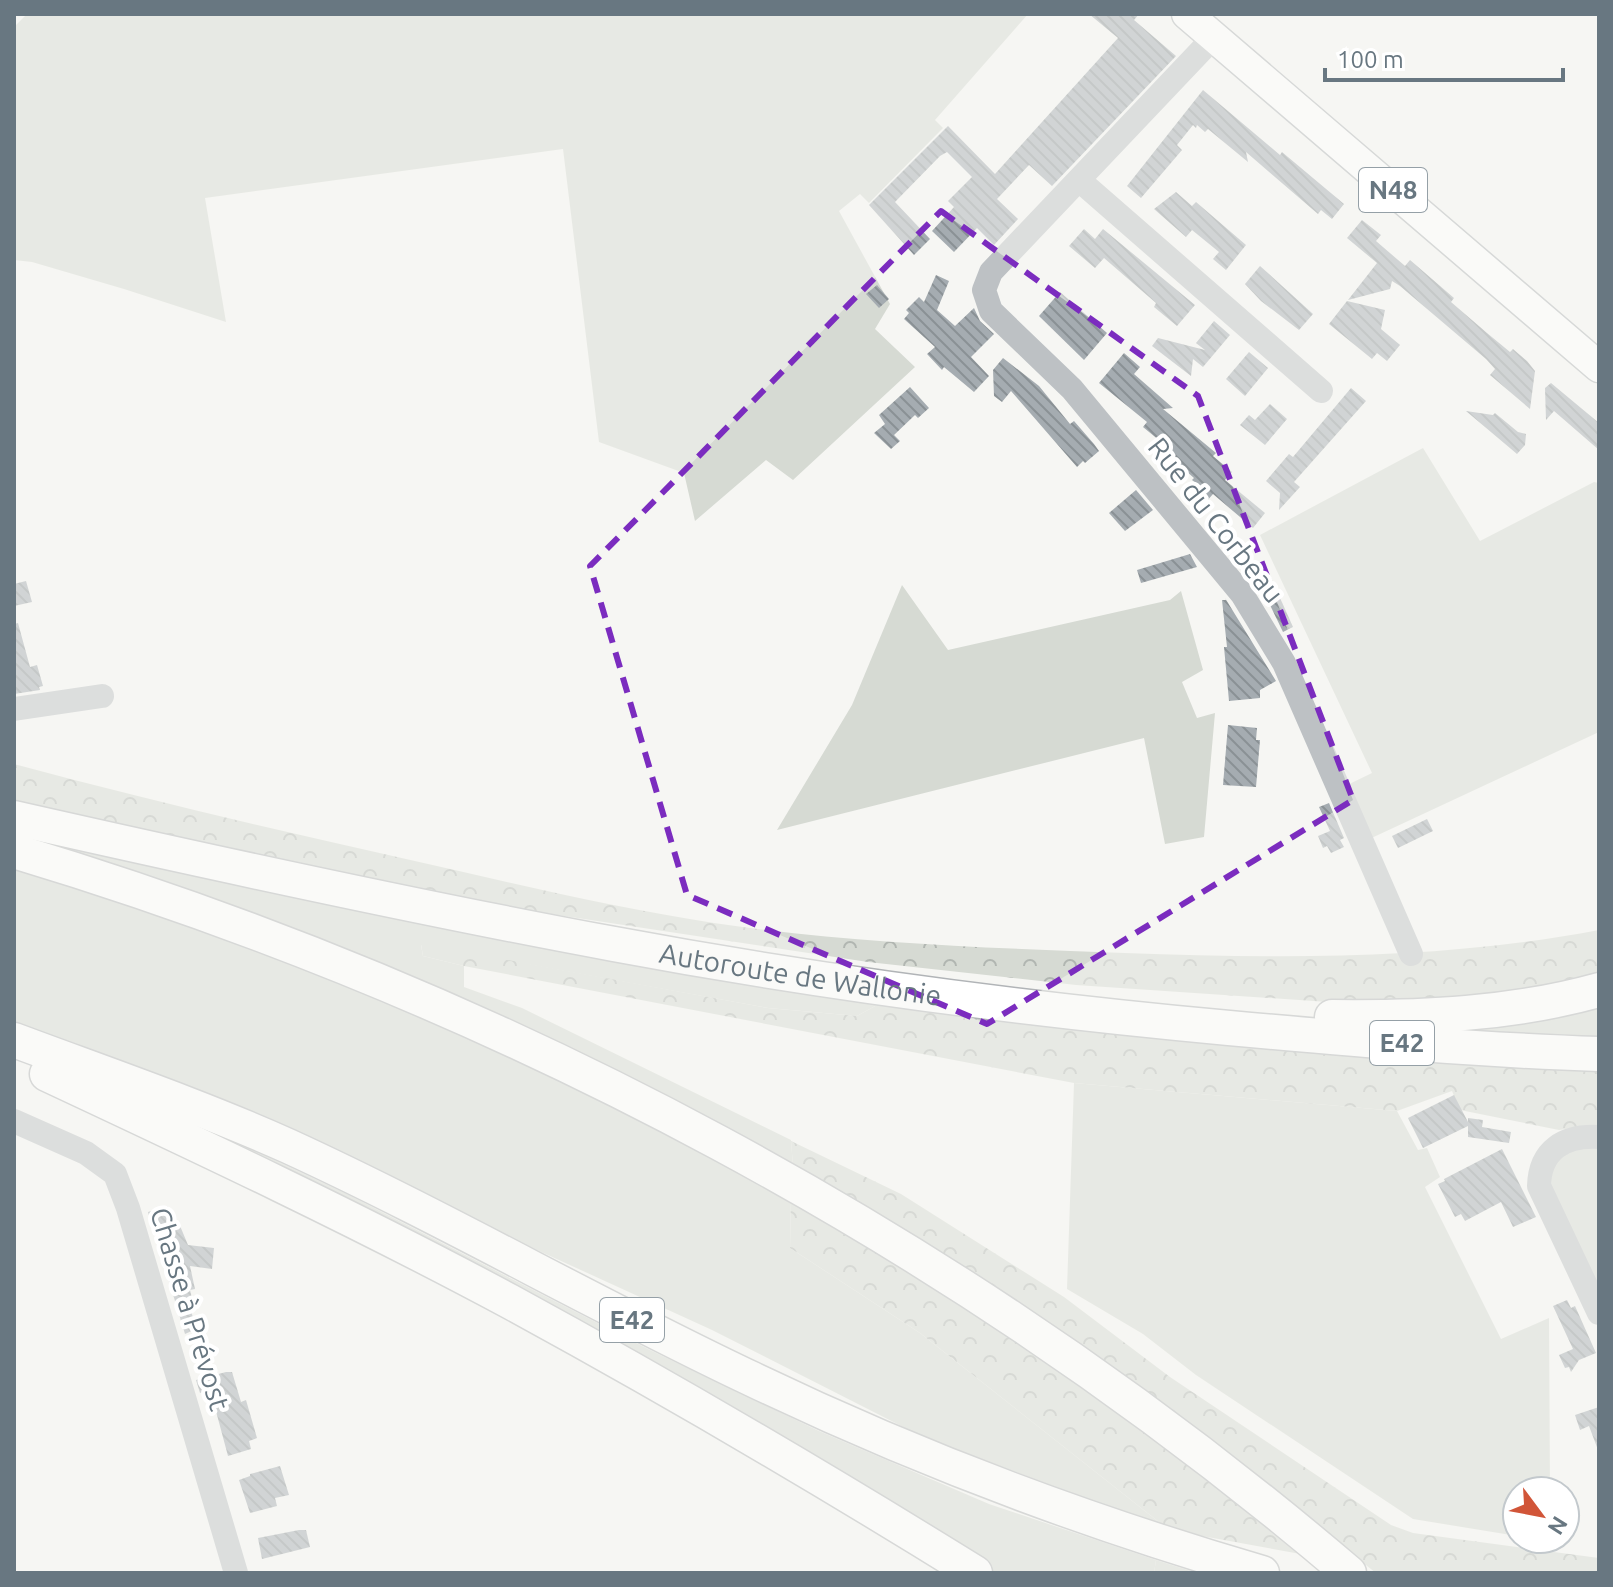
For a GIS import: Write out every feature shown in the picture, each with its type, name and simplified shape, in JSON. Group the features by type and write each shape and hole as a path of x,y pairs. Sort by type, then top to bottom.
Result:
{"highway":[{"name":"Autoroute de Wallonie","path":"14,818 617,945 796,975 1025,1008 1206,1026 1510,1051 1599,1054"},
{"path":"14,851 187,905 309,951 533,1047 647,1103 900,1246 1000,1312 1123,1395 1349,1573"},
{"path":"1206,1026 1248,1014 1393,1018 1470,1012 1515,1007 1599,990"},
{"name":"E42","path":"14,1040 286,1145 752,1379 874,1434 1033,1499 1158,1543 1262,1573"},
{"path":"14,1059 257,1173 508,1301 687,1401 975,1573"}],"main road":[{"name":"N48","path":"1187,14 1599,367"}],"street":[{"name":"Rue du Corbeau","path":"1214,37 991,272 984,290 991,311 1072,389 1242,594 1284,663 1411,954"},
{"path":"1079,180 1321,391"},
{"path":"14,709 102,696"},
{"name":"Chasse à Prévost","path":"14,1121 86,1153 115,1174 184,1391 236,1573"},
{"path":"1599,1137 1587,1136 1565,1142 1548,1152 1539,1170 1539,1186 1599,1313"}],"highlighted area":[{"path":"941,211 1198,396 1353,800 987,1024 687,895 590,566"}],"green space":[{"path":"27,14 1028,14 935,120 943,128 869,203 860,194 839,211 890,304 875,329 915,367 793,480 766,460 695,521 684,473 599,442 563,149 205,198 226,322 32,262 14,260 14,27"},
{"path":"1423,448 1480,541 1594,482 1599,483 1599,732 1363,842 1339,789 1372,773 1260,535"},
{"path":"902,585 948,650 1170,600 1181,591 1203,670 1182,682 1197,718 1215,713 1204,837 1165,844 1144,738 777,830 852,705"},
{"path":"14,764 210,814 521,885 675,917 765,930 970,947 1303,956 1481,947 1599,930 1599,972 1516,992 1428,1001 1328,1002 1076,985 868,962 505,907 14,801"},
{"path":"14,836 886,1000 857,1016 768,1008 421,945 423,956 464,966 464,987 522,1008 791,1140 793,1166 584,1055 423,980 237,909"},
{"path":"14,862 421,1009 791,1198 790,1248 920,1333 1169,1530 921,1436 712,1330 454,1212 14,1024"},
{"path":"421,944 768,1008 857,1016 886,1000 1599,1067 1599,1128 1559,1130 1460,1110 1452,1091 1397,1111 1074,1083 464,966 423,956"},
{"path":"1599,999 1599,1037 1434,1030"},
{"path":"1074,1083 1397,1111 1418,1150 1427,1148 1440,1177 1425,1187 1501,1339 1549,1318 1550,1475 1501,1475 1501,1533 1413,1519 1196,1375 1143,1334 1067,1289"},
{"path":"149,1109 247,1147 349,1195 648,1349 819,1431 989,1504 1156,1560 1154,1573 996,1573 843,1480"},
{"path":"791,1141 901,1194 1064,1297 1170,1377 1391,1525 1413,1533 1501,1545 1501,1555 1599,1558 1599,1573 1376,1573 1169,1410 793,1166"},
{"path":"1599,1146 1599,1287 1548,1180 1559,1152"},
{"path":"791,1198 1011,1335 1243,1502 1306,1555 1169,1530 920,1333 790,1248"},
{"path":"1156,1560 1197,1573 1154,1573"}],"building":[{"path":"1089,14 1139,14 1134,20 1176,56 1052,186 1029,165 997,199 1018,219 994,245 977,228 954,252 932,231 954,207 948,201 972,177 947,152 940,156 895,202 930,239 914,255 869,205 948,126 995,174 1118,38"},
{"path":"1203,90 1344,204 1332,219 1321,210 1318,214 1246,152 1248,162 1208,129 1205,132 1197,125 1196,128 1193,125 1177,145 1182,150 1141,198 1127,186"},
{"path":"1176,192 1192,206 1196,202 1246,245 1226,270 1213,259 1219,252 1192,230 1186,237 1154,209"},
{"path":"1362,220 1381,235 1376,241 1405,266 1410,260 1454,298 1451,302 1510,352 1513,349 1527,361 1535,371 1530,409 1490,375 1495,369 1486,359 1392,281 1390,289 1348,300 1377,263 1347,238"},
{"path":"1084,229 1095,239 1103,229 1195,305 1177,326 1154,307 1156,303 1104,258 1095,268 1069,246"},
{"path":"1260,266 1313,314 1299,330 1261,301 1245,284"},
{"path":"936,275 949,281 937,310 955,326 974,308 980,321 994,334 971,357 989,376 974,392 944,367 942,370 927,354 935,347 904,319 909,313 906,310 919,297 924,302"},
{"path":"877,285 889,299 879,308 866,294"},
{"path":"1060,292 1107,333 1084,360 1039,316"},
{"path":"1347,301 1385,310 1381,329 1400,345 1387,361 1377,353 1372,359 1329,324"},
{"path":"1214,321 1230,335 1203,367 1193,359 1191,376 1152,346 1158,338 1205,350 1196,343"},
{"path":"1249,352 1268,368 1245,396 1226,379"},
{"path":"1124,353 1140,367 1134,374 1173,408 1163,409 1216,453 1213,456 1232,472 1225,480 1265,513 1253,528 1213,494 1206,502 1191,490 1197,484 1192,480 1194,478 1162,450 1166,446 1143,427 1147,422 1099,383"},
{"path":"1003,358 1039,386 1070,424 1074,421 1099,451 1077,467 1011,391 1002,402 994,396 993,370"},
{"path":"1551,383 1599,423 1599,450 1554,411 1546,420 1545,388"},
{"path":"910,387 929,408 918,418 915,415 894,435 900,441 891,449 874,433 885,424 879,415"},
{"path":"1351,388 1366,401 1294,482 1300,487 1279,510 1280,493 1266,481 1289,454 1293,457"},
{"path":"1270,404 1287,419 1265,445 1240,425 1249,415 1255,420"},
{"path":"1466,411 1495,413 1518,432 1526,434 1525,445 1517,454"},
{"path":"1136,490 1153,510 1125,531 1109,513"},
{"path":"1190,554 1197,567 1141,583 1137,570"},
{"path":"1268,571 1293,627 1283,632 1256,576"},
{"path":"26,581 32,602 14,606 14,584"},
{"path":"1225,598 1276,681 1260,690 1260,698 1229,701 1222,600"},
{"path":"18,623 30,667 37,665 43,686 39,687 40,690 14,694 14,624"},
{"path":"1228,725 1257,728 1256,740 1260,740 1256,787 1223,785"},
{"path":"1329,803 1344,838 1340,840 1344,847 1331,853 1327,846 1323,848 1318,836 1330,831 1319,807"},
{"path":"1427,819 1433,831 1398,848 1392,836"},
{"path":"1454,1095 1468,1122 1468,1118 1483,1120 1482,1127 1511,1132 1509,1143 1468,1137 1468,1126 1423,1148 1408,1118"},
{"path":"1502,1149 1536,1217 1513,1227 1501,1202 1465,1221 1461,1214 1455,1217 1438,1184"},
{"path":"168,1206 172,1222 178,1221 188,1245 214,1248 212,1269 190,1266 195,1289 190,1290 193,1302 189,1303 196,1329 185,1334 148,1212"},
{"path":"1567,1300 1571,1308 1575,1306 1596,1353 1579,1360 1571,1372 1569,1367 1565,1368 1559,1355 1573,1349 1553,1306"},
{"path":"232,1372 241,1402 246,1400 257,1438 249,1441 251,1449 228,1456 210,1389 200,1393 196,1380"},
{"path":"1599,1407 1598,1450 1589,1426 1580,1430 1575,1415"},
{"path":"280,1466 289,1495 275,1498 277,1506 250,1513 239,1480"},
{"path":"306,1530 310,1547 262,1559 258,1538"}]}
